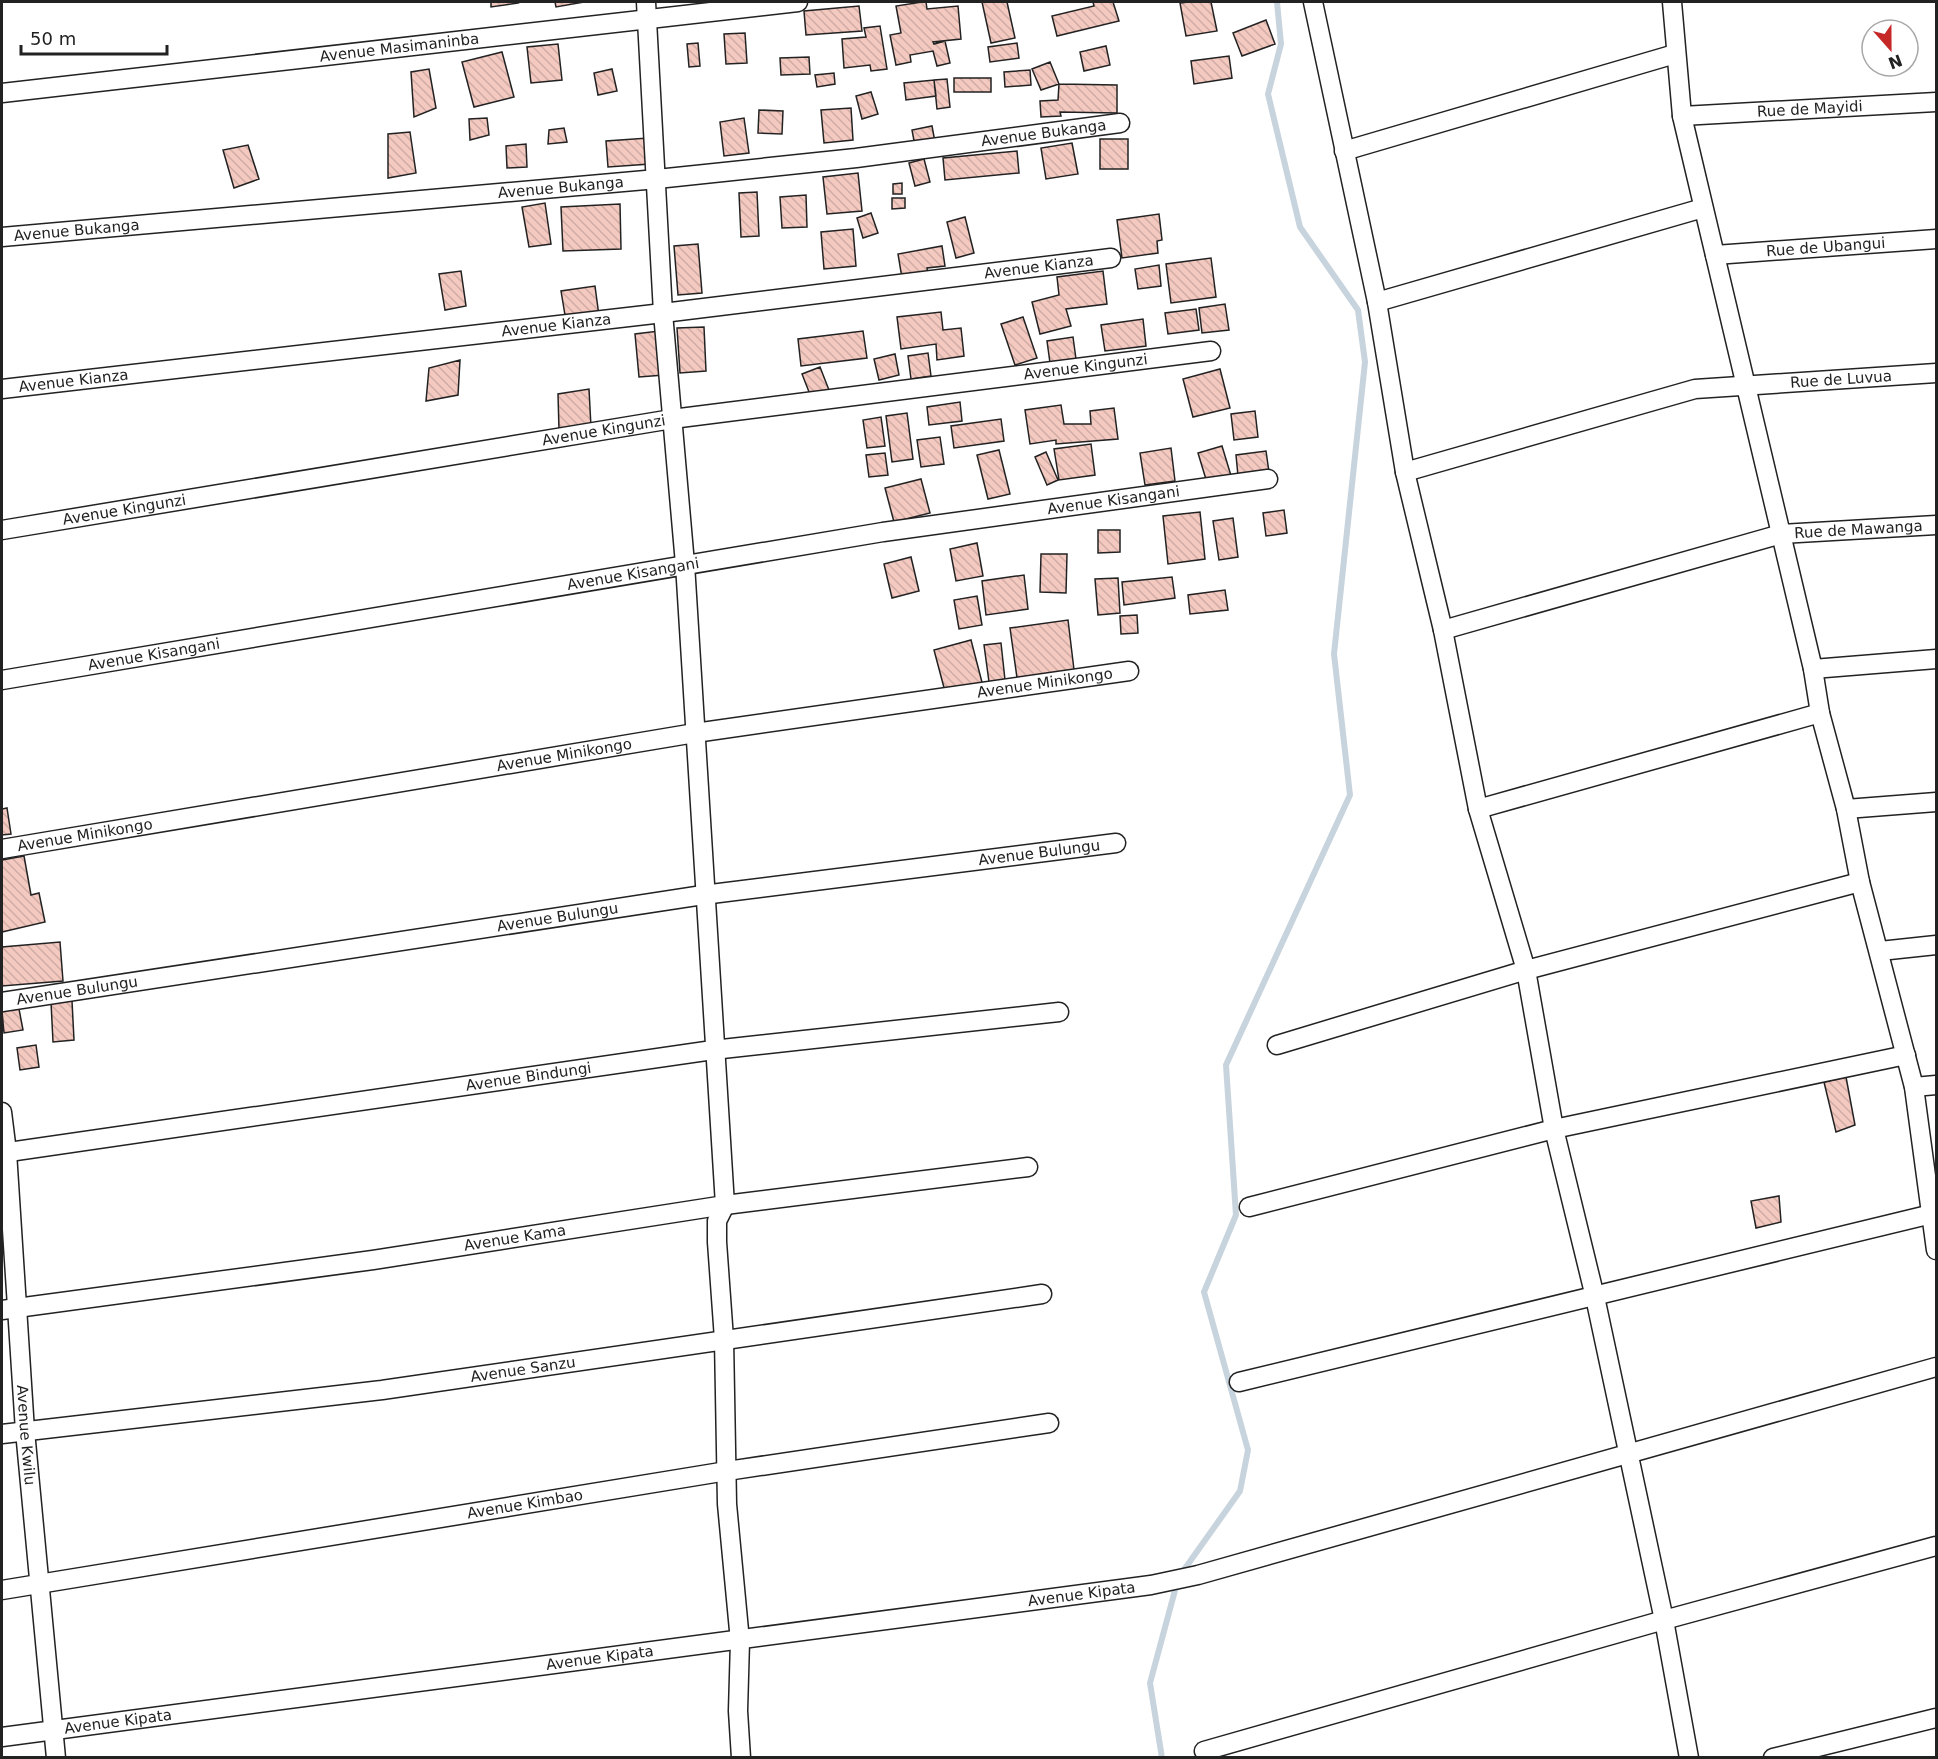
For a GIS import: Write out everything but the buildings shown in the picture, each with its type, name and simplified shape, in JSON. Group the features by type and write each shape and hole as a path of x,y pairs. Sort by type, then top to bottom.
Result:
{"street":[{"path":"646,2 663,313 685,564 703,895 725,1206 717,1221 717,1242 724,1339 727,1504 740,1641 738,1711 741,1758"},
{"name":"Avenue Masimaninba","path":"2,93 798,2"},
{"path":"1312,2 1377,302 1405,472 1443,630 1478,809 1526,970 1554,1129 1595,1297 1664,1620 1689,1758"},
{"path":"1672,2 1682,116 1813,669 1820,713 1846,809 1860,882 1880,951 1914,1088 1933,1213 1936,1250"},
{"path":"1344,151 1675,54"},
{"name":"Rue de Mayidi","path":"1682,116 1936,102"},
{"name":"Avenue Bukanga","path":"2,237 657,179 856,158 1120,123"},
{"path":"1377,302 1703,208"},
{"name":"Rue de Ubangui","path":"1715,255 1936,239"},
{"name":"Avenue Kianza","path":"2,389 663,313 1111,258"},
{"name":"Avenue Kingunzi","path":"2,530 672,419 1211,351"},
{"name":"Rue de Luvua","path":"1405,472 1695,389 1936,373"},
{"name":"Avenue Kisangani","path":"2,680 906,528 1268,479"},
{"name":"Rue de Mawanga","path":"1443,630 1781,534 1936,525"},
{"path":"1813,669 1936,659"},
{"name":"Avenue Minikongo","path":"2,849 695,733 1129,671"},
{"path":"1478,809 1820,713"},
{"path":"1846,809 1936,802"},
{"name":"Avenue Bulungu","path":"2,1002 703,895 1116,843"},
{"path":"1277,1045 1526,970 1860,882"},
{"path":"1880,951 1936,945"},
{"name":"Avenue Bindungi","path":"4,1152 713,1050 1059,1012"},
{"path":"1249,1207 1554,1129 1906,1055"},
{"path":"1914,1088 1936,1085"},
{"name":"Avenue Kwilu","path":"2,1112 9,1309 25,1431 56,1758"},
{"name":"Avenue Kama","path":"9,1309 373,1260 725,1206 1028,1167"},
{"path":"1239,1383 1933,1213"},
{"name":"Avenue Sanzu","path":"2,1434 382,1390 1042,1294"},
{"name":"Avenue Kipata","path":"2,1737 1151,1585 1198,1575 1936,1367"},
{"name":"Avenue Kimbao","path":"2,1590 728,1471 1049,1423"},
{"path":"1204,1751 1664,1620 1936,1546"},
{"path":"1773,1758 1936,1718"}],"waterway":[{"path":"1181,1574 1240,1491 1248,1450 1204,1292 1236,1215 1226,1065 1350,795 1334,654 1365,362 1358,310 1300,227 1268,94 1281,44 1277,2"},
{"path":"1162,1758 1150,1683 1177,1583"}]}
